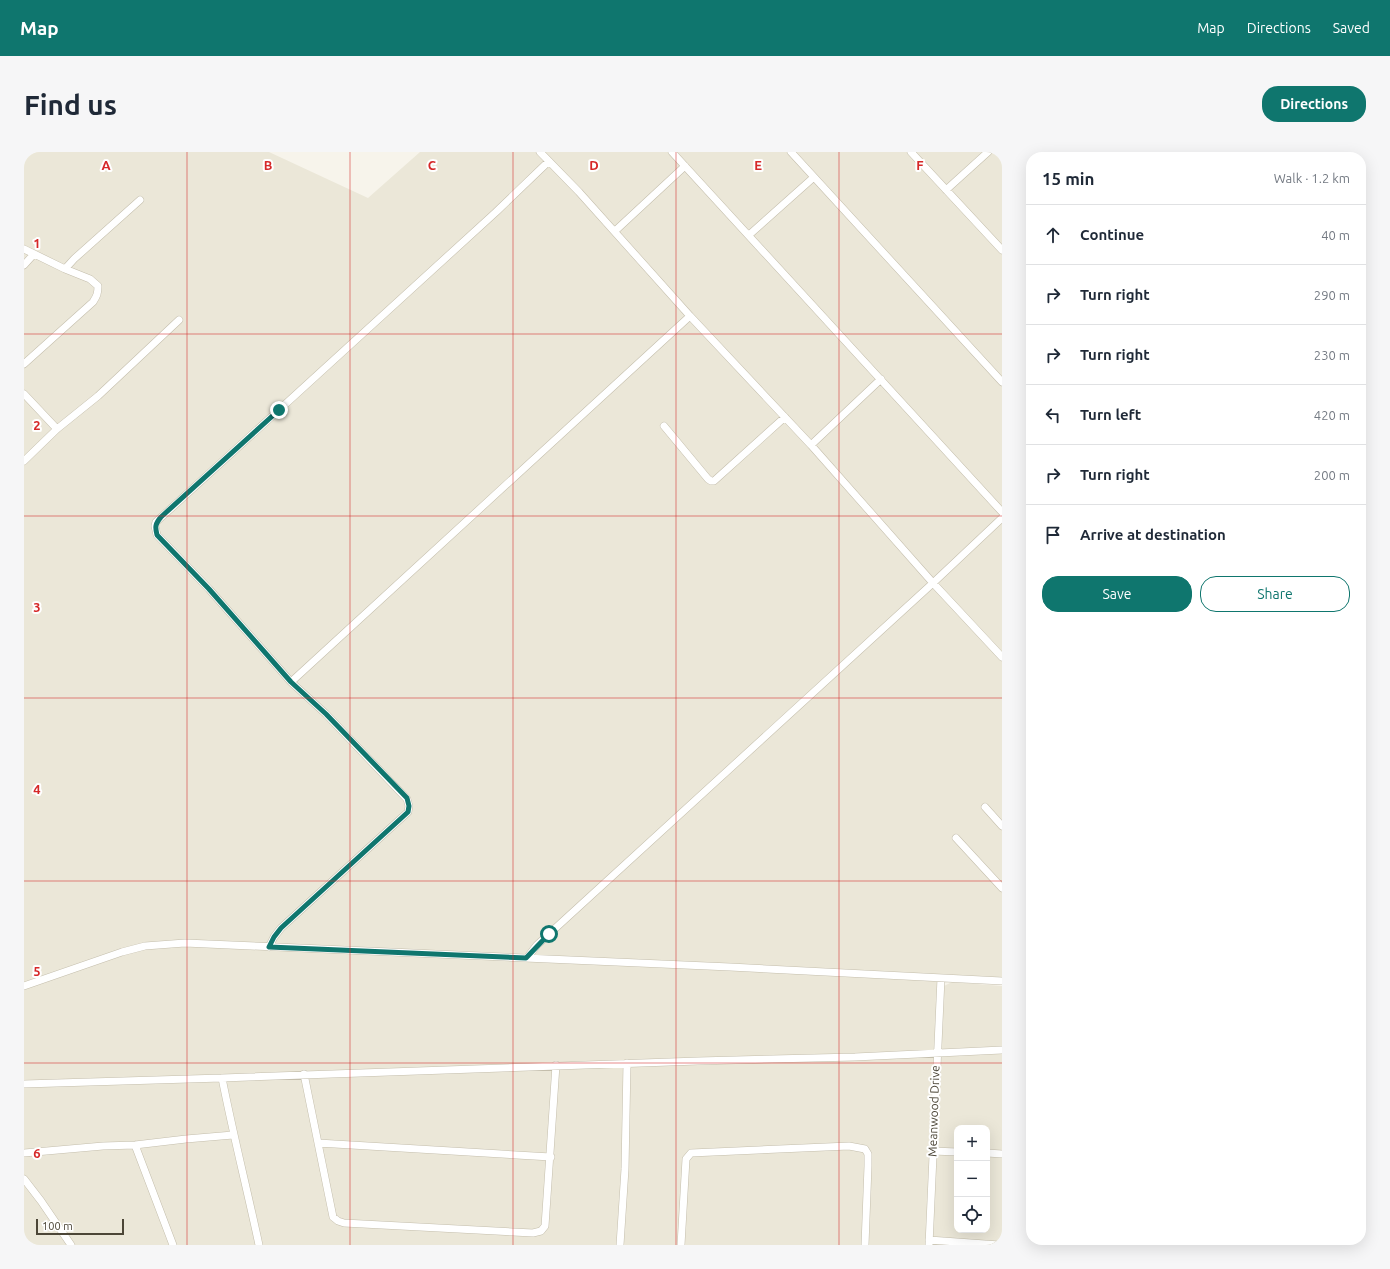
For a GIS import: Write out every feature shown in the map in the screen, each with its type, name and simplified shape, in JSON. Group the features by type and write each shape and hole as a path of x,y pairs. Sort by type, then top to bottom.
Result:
{"street":[{"path":"540,152 615,231 690,316 811,445 933,583 1002,657"},
{"path":"672,152 1002,512"},
{"path":"791,152 1002,382"},
{"path":"911,152 1002,250"},
{"path":"946,190 988,152"},
{"path":"269,947 281,928 408,812 409,806 407,798 326,714 291,682 214,595 157,535 155,526 156,522 502,207 548,162"},
{"path":"615,231 685,166"},
{"path":"749,235 814,178"},
{"path":"65,269 74,259 140,200"},
{"path":"24,249 94,282 98,286 98,296 24,364"},
{"path":"24,265 34,254"},
{"path":"291,682 690,316"},
{"path":"24,461 57,429 98,396 180,320"},
{"path":"811,445 881,379"},
{"path":"24,394 57,429"},
{"path":"664,426 708,480 714,481 785,417"},
{"path":"526,958 549,934 933,583 1002,518"},
{"path":"985,807 1002,826"},
{"path":"956,838 1002,888"},
{"path":"24,986 122,952 145,946 185,943 730,967 1002,981"},
{"name":"Meanwood Drive","path":"929,1243 940,978"},
{"path":"24,1084 556,1065 937,1054 1002,1050"},
{"path":"620,1245 625,1169 627,1063"},
{"path":"304,1074 333,1217 338,1221 344,1223 533,1233 541,1231 545,1226 551,1157 556,1065"},
{"path":"222,1078 233,1136 250,1203 258,1245"},
{"path":"24,1153 103,1146 135,1146 186,1139 233,1136"},
{"path":"318,1143 551,1157"},
{"path":"135,1146 173,1245"},
{"path":"681,1245 686,1159 691,1153 849,1146 865,1149 868,1154 865,1245"},
{"path":"933,1151 954,1152"},
{"path":"990,1153 1002,1154"},
{"path":"24,1179 71,1245"},
{"path":"929,1243 999,1245"}],"shaded area":[{"path":"24,152 269,152 368,198 420,152 1002,152 1002,984 941,978 928,1245 24,1245"},
{"path":"952,982 1002,986 1002,1245 932,1245 944,986"}],"route":[{"path":"279,410 156,522 155,526 157,535 252,636 291,682 326,714 407,798 409,806 408,812 281,928 269,947 526,958 549,934"}]}
